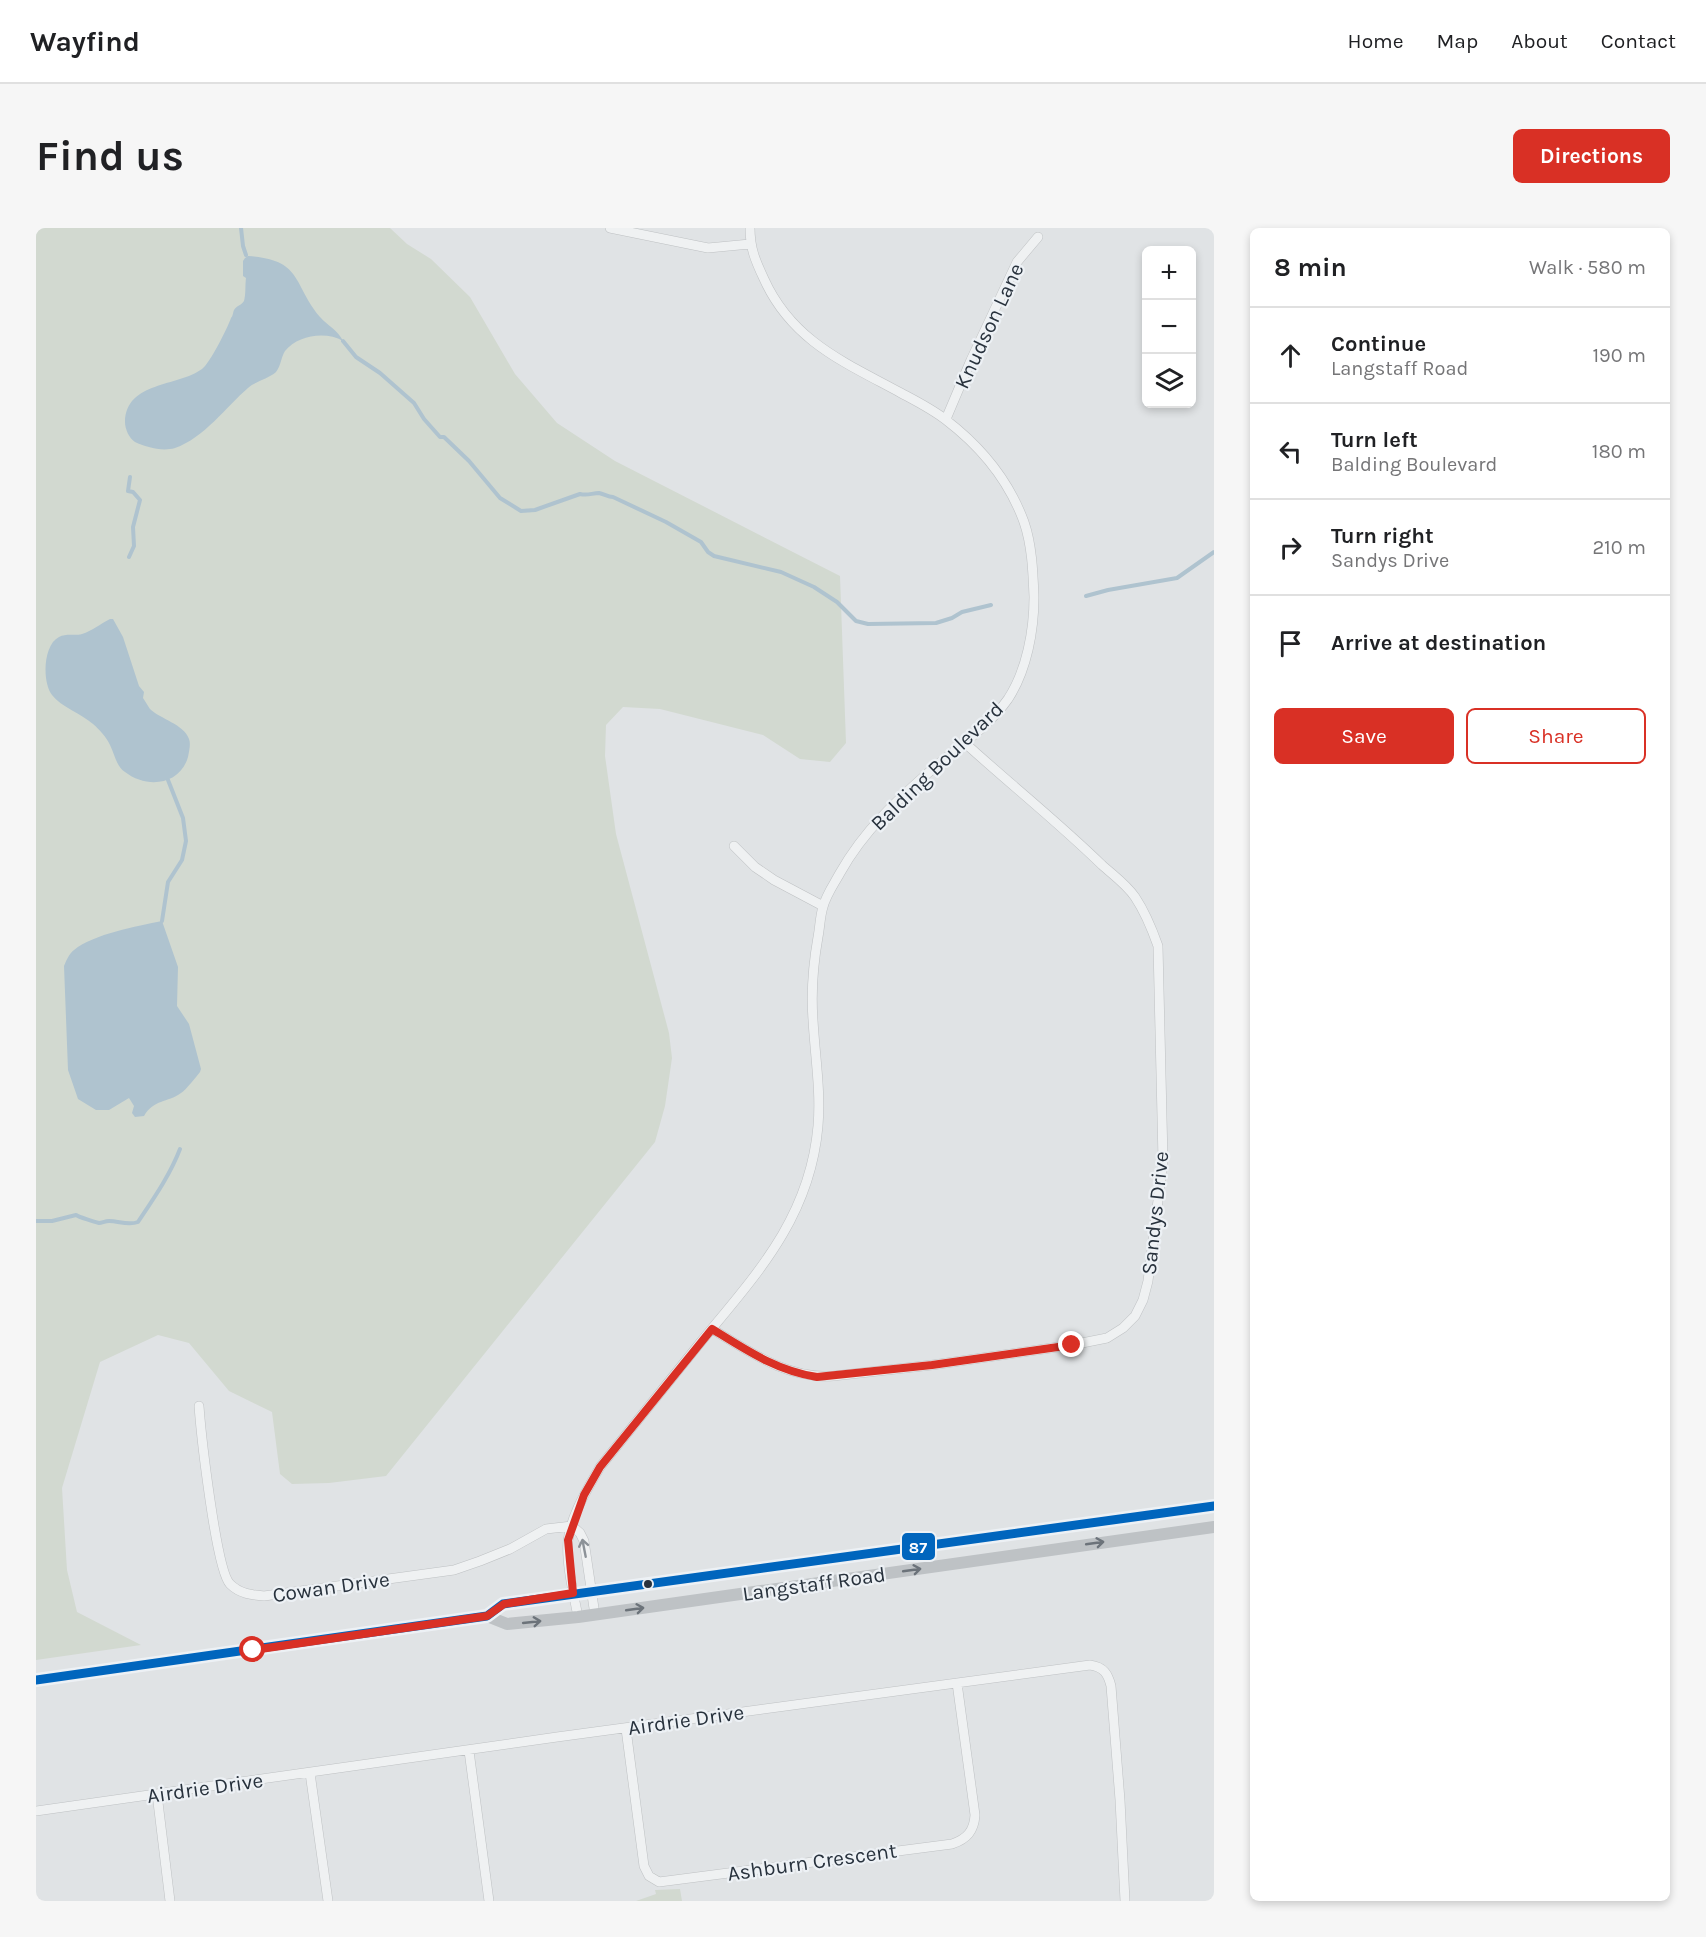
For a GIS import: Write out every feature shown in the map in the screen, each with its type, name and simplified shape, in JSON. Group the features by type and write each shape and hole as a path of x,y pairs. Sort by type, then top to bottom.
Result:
{"main road":[{"name":"Langstaff Road","path":"36,1680 487,1616 504,1604 573,1593 1214,1506"},
{"name":"Langstaff Road","path":"487,1616 507,1624 595,1615 1214,1527"}],"street":[{"path":"610,228 708,248 750,244"},
{"name":"Balding Boulevard","path":"578,1617 568,1550 572,1526 584,1495 600,1467 761,1268 786,1231 809,1178 818,1127 819,1097 812,1017 813,964 823,906 858,845 885,812 965,743 1009,698 1023,668 1033,627 1032,556 1024,524 1012,496 984,456 946,419 828,353 793,325 780,308 764,279 750,244 750,228"},
{"name":"Knudson Lane","path":"946,419 998,299 1017,262 1038,237"},
{"name":"Sandys Drive","path":"712,1329 780,1368 817,1377 833,1376 932,1365 1107,1338 1135,1316 1143,1300 1148,1281 1163,1160 1158,946 1134,897 1123,883 1092,853 965,743"},
{"path":"734,846 755,867 774,880 823,906"},
{"name":"Cowan Drive","path":"199,1406 203,1451 219,1557 225,1578 231,1585 249,1595 264,1596 454,1570 510,1549 546,1529 572,1526"},
{"path":"572,1526 580,1533 584,1541 595,1615"},
{"name":"Airdrie Drive","path":"36,1811 1090,1665 1097,1666 1108,1674 1111,1686 1125,1901"},
{"name":"Ashburn Crescent","path":"626,1729 644,1866 649,1876 659,1882 940,1845 963,1840 971,1832 975,1822 957,1683"},
{"path":"470,1751 489,1901"},
{"path":"310,1773 328,1901"},
{"path":"157,1794 170,1901"}],"shaded area":[{"path":"36,228 390,228 407,244 431,259 470,297 515,374 557,423 615,461 840,576 846,743 830,762 800,759 763,735 660,709 623,707 606,725 605,756 616,834 669,1033 672,1058 665,1106 655,1142 386,1476 329,1483 292,1484 280,1474 272,1412 229,1391 189,1343 158,1335 100,1362 62,1488 67,1570 77,1612 141,1645 36,1660"},
{"path":"680,1889 682,1901 636,1901 656,1894 655,1890"}],"water":[{"path":"248,256 266,258 288,268 320,317 336,331 343,341 329,336 312,336 297,341 285,351 276,372 248,388 205,430 186,443 175,448 160,449 135,442 129,436 125,422 128,409 134,399 155,387 192,375 205,366 234,310 244,301 246,278 243,276 243,261"},
{"path":"113,619 123,637 139,686 144,692 143,698 150,709 182,729 189,739 188,757 184,766 170,779 143,781 122,770 109,742 100,731 88,720 61,703 49,689 46,664 47,655 54,641 62,636 86,633"},
{"path":"162,921 178,967 177,1006 189,1024 200,1072 183,1091 156,1104 144,1116 135,1117 132,1113 134,1106 129,1098 109,1110 96,1110 78,1099 68,1070 64,966 72,952 82,944 116,931"}],"waterway":[{"path":"241,228 246,255"},
{"path":"343,341 356,357 380,373 414,403 440,437 444,437 469,461 500,498 521,511 535,510 580,494 599,493 613,497 666,522 701,542 714,556 781,572 814,587 837,602 856,621 868,624 936,623 962,612 991,605"},
{"path":"129,557 134,546 133,527 140,500 133,492 128,491 130,477"},
{"path":"1086,596 1177,578 1214,552"},
{"path":"162,921 168,882 182,860 186,841 183,818 168,780"},
{"path":"36,1221 52,1221 76,1215 99,1223 138,1222 167,1177 180,1149"}],"transit line":[{"name":"87","path":"36,1680 487,1616 503,1604 1214,1506"}],"route":[{"path":"253,1650 487,1616 504,1604 573,1593 568,1540 584,1495 600,1467 712,1329 773,1365 798,1374 817,1377 932,1365 1072,1345"}]}
